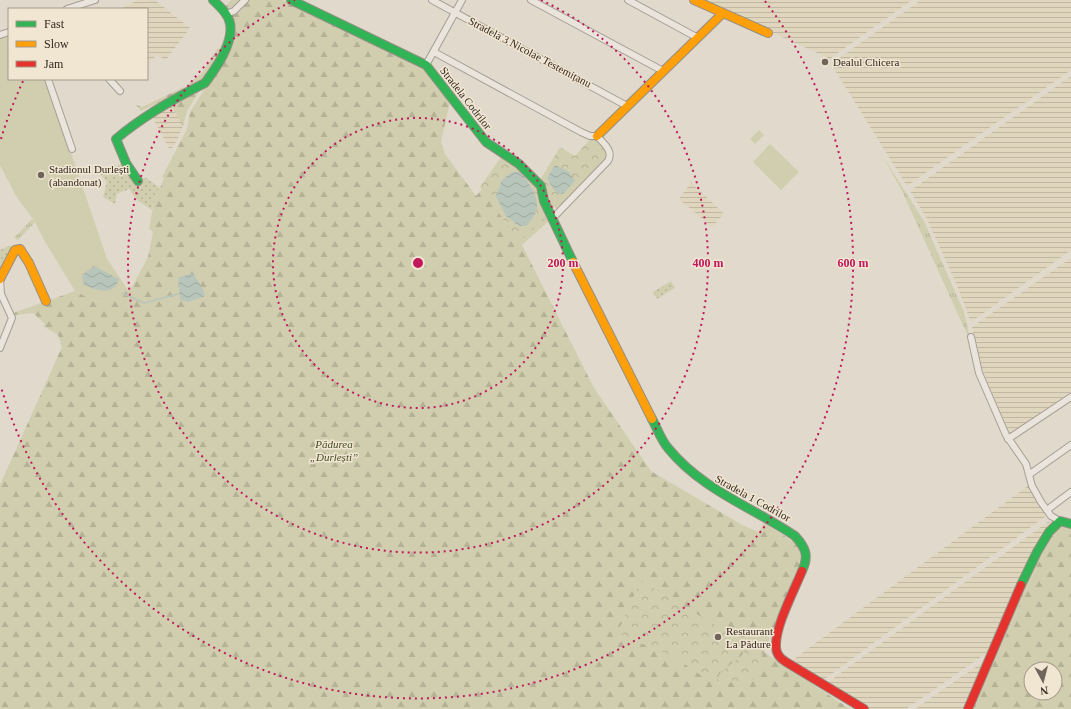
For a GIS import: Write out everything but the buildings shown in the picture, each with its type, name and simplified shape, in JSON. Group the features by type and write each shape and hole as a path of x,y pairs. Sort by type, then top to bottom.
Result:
{"street":[{"path":"70,8 94,0"},
{"path":"138,181 126,163 116,139 164,104 205,83 224,52 230,30 230,24 226,14 213,0"},
{"path":"226,14 234,11 244,0"},
{"name":"Stradela Codrilor","path":"291,0 426,65 440,81 486,142 519,164 538,182 541,186 544,201 552,219"},
{"name":"Stradela 3 Nicolae Testemițanu","path":"432,0 627,106"},
{"path":"426,65 462,0"},
{"path":"531,0 663,71"},
{"path":"628,0 698,38"},
{"path":"694,0 768,34"},
{"path":"434,52 581,132 590,136 597,136 722,14"},
{"path":"48,80 72,149"},
{"path":"109,80 120,91"},
{"path":"552,219 610,158 610,151 597,136"},
{"name":"Stradela 1 Codrilor","path":"552,219 637,392 671,452 704,482 728,499 789,530 804,546 806,557 805,565 784,617 776,644 780,658 864,709"},
{"path":"0,348 12,318 1,294 0,278 15,250 20,248 30,262 46,301"},
{"path":"971,337 979,373 1008,438 1024,459 1030,474 1034,491 1047,510 1060,521 1071,524"},
{"path":"1008,438 1071,397"},
{"path":"1030,474 1071,445"},
{"path":"1047,510 1071,492"},
{"path":"968,709 1029,568 1048,532 1060,521"}],"shaded area":[{"path":"138,0 155,0 190,28 165,61 158,54 148,63 148,8 122,8"},
{"path":"701,0 912,0 828,60 826,57"},
{"path":"921,0 1071,0 1071,70 907,186 831,64"},
{"path":"1071,76 1071,250 971,322 956,283 927,219 910,191"},
{"path":"170,103 183,126 172,148 169,148 151,115"},
{"path":"691,182 724,214 712,227 679,199"},
{"path":"1071,258 1071,392 1010,434 981,367 972,327"},
{"path":"1029,485 1046,516 822,681 790,662"},
{"path":"1049,521 1050,524 1029,563 991,650 906,709 870,709 827,683"},
{"path":"987,659 965,709 915,709"}],"green space":[{"path":"231,0 243,0 233,10 229,11 225,7"},
{"name":"Pădurea „Durlești”","path":"247,0 283,0 426,70 450,102 441,142 445,154 476,196 482,189 519,240 549,216 550,220 522,245 594,388 651,471 744,526 759,532 764,523 794,542 801,550 799,566 764,652 850,709 0,709 0,485 62,347 58,335 43,326 45,324 33,313 14,315 13,313 75,291 98,302 108,301 132,287 148,257 153,232 149,229 155,196 164,178 162,177 187,129 190,112 225,57 231,15"},
{"path":"224,18 228,23 222,52 209,76 191,89 188,84 202,73 218,48 220,49 226,31"},
{"name":"Stadionul Durlești (abandonat)","path":"8,35 8,80 46,80 107,259 128,290 108,301 98,302 75,291 44,240 35,222 16,196 0,165 0,38"},
{"path":"184,87 186,90 141,111 136,105 142,107"},
{"path":"202,87 187,111 183,126 170,103"},
{"path":"759,130 764,135 755,144 750,139"},
{"path":"591,138 596,140 608,154 607,157 558,208 552,207 546,197 547,186 540,180 560,147 575,156"},
{"path":"770,144 799,172 781,190 753,162"},
{"path":"882,155 924,221 964,312 969,333 967,334 902,191"},
{"path":"502,156 521,170 537,185 548,217 519,241 480,187"},
{"path":"123,161 139,178 146,178 159,187 155,196 152,210 137,200 129,189 117,194 115,204 103,197 107,182 100,174 114,164 117,167"},
{"path":"32,219 35,222 18,240 14,238"},
{"path":"10,245 12,249 0,272 0,250"},
{"path":"671,281 675,288 657,299 653,292"},
{"path":"1061,526 1071,528 1071,534 1065,532 1050,537 973,709 971,709 1018,596 1047,539"},
{"path":"1065,532 1071,534 1071,709 973,709 1050,537"},
{"path":"641,580 741,641 732,655 708,680 674,657 619,634 620,627"},
{"path":"747,644 764,651 751,683 716,682 720,673 742,655"}],"water":[{"path":"555,165 569,172 575,181 563,194 559,194 553,189 547,178"},
{"path":"512,172 521,172 534,192 536,199 536,212 526,226 519,226 506,216 496,196 502,180"},
{"path":"94,266 119,279 117,285 104,291 84,285 82,275"},
{"path":"193,273 203,289 205,296 188,302 180,300 178,278"}],"waterway":[{"path":"122,293 144,303 178,294"}],"traffic: fast":[{"path":"138,181 126,163 116,139 159,108 205,83 219,63 227,47 231,31 227,16 213,0"},
{"path":"291,0 426,65 486,142 519,164 541,186 544,201 573,262"},
{"path":"652,419 661,438 681,463 712,487 795,536 802,544 806,556 802,571"},
{"path":"1021,585 1037,552 1049,532 1060,521 1071,524"}],"traffic: slow":[{"path":"694,0 768,33"},
{"path":"597,136 722,14"},
{"path":"0,279 15,250 20,249 29,263 46,301"},
{"path":"573,262 652,419"}],"traffic: jam":[{"path":"802,571 782,619 777,639 777,652 784,661 864,709"},
{"path":"968,709 1021,585"}],"place":[{"name":"Dealul Chicera","path":"825,62"},
{"name":"Stadionul Durlești (abandonat)","path":"41,175"},
{"name":"Restaurant La Pădure","path":"718,637"}]}
